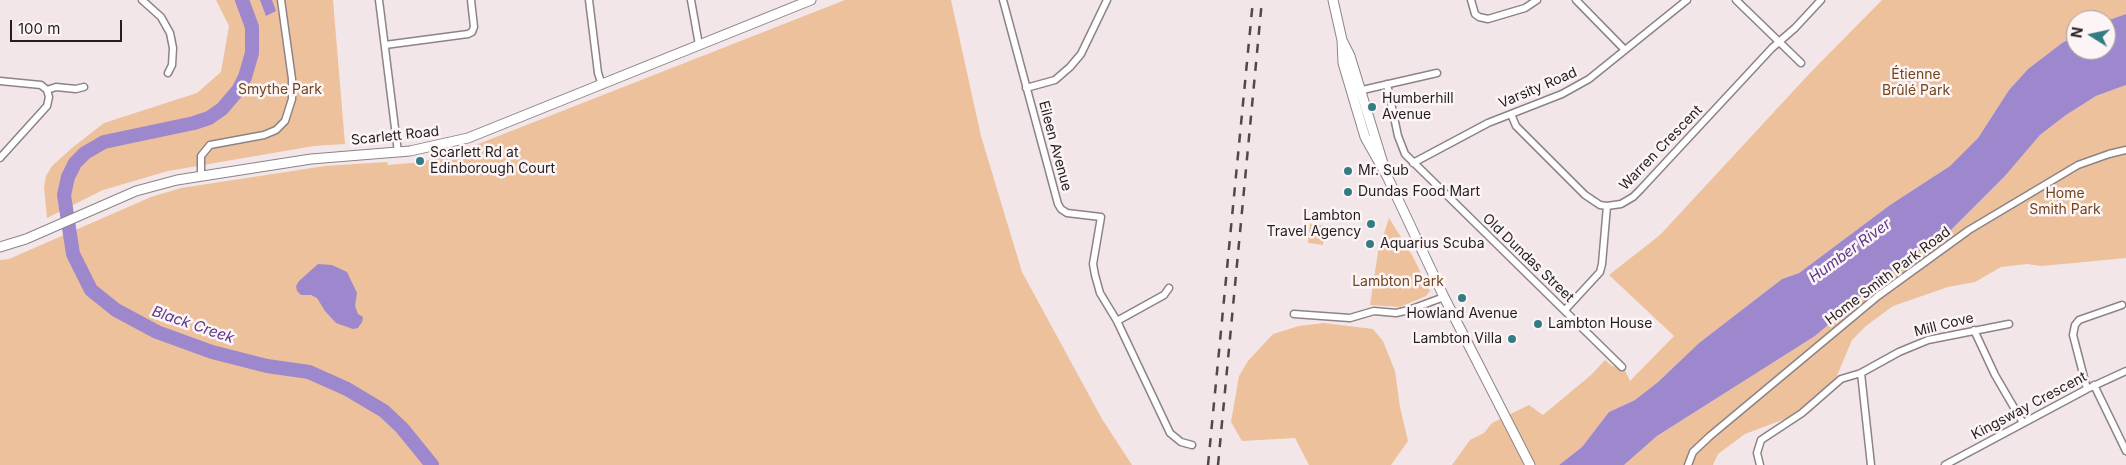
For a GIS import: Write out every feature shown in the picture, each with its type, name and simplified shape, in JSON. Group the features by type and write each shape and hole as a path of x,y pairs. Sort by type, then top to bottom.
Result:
{"main road":[{"name":"Scarlett Road","path":"0,247 26,239 136,192 201,176 311,158 429,148 468,138 602,85 796,3 811,0"},
{"path":"1333,0 1342,40 1350,56 1355,92 1381,152 1387,176 1444,297 1530,465"}],"street":[{"path":"142,0 161,17 170,33 173,48 172,65 168,73"},
{"path":"201,176 201,156 210,145 264,135 276,130 285,121 292,98 292,79 281,0"},
{"path":"379,0 398,152"},
{"path":"385,45 472,32 474,27 471,0"},
{"path":"589,0 598,73 602,85"},
{"path":"691,0 699,45"},
{"name":"Eileen Avenue","path":"1003,0 1061,209 1067,213 1101,217 1093,264 1094,276 1100,293 1117,321 1170,433 1181,442 1192,444"},
{"path":"1026,88 1055,80 1070,66 1081,54 1107,0"},
{"path":"1471,0 1475,14 1488,19 1526,8 1537,0"},
{"path":"1576,0 1625,50"},
{"name":"Varsity Road","path":"1413,163 1488,123 1562,94 1589,79 1687,0"},
{"path":"1736,0 1801,63"},
{"name":"Warren Crescent","path":"1607,206 1621,204 1633,197 1821,0"},
{"path":"1355,92 1437,73"},
{"path":"0,81 41,85 47,90 49,97 47,106 0,158"},
{"name":"Old Dundas Street","path":"1387,84 1401,148 1413,163 1622,367"},
{"path":"47,90 56,87 76,89 84,87"},
{"path":"1511,114 1516,126 1581,192 1595,202 1607,206 1600,272 1565,310"},
{"name":"Home Smith Park Road","path":"1688,462 1698,446 1878,296 1968,230 2078,165 2126,150"},
{"path":"1117,321 1164,295 1169,288"},
{"path":"1294,314 1350,318 1374,311 1396,313 1444,297"},
{"path":"2087,389 2073,334 2075,324 2079,320 2122,305"},
{"name":"Mill Cove","path":"1760,465 1757,453 1759,445 1767,434 1802,412 1841,379 1861,373 1914,344 1937,337 2009,324"},
{"path":"1974,330 1995,376 2023,423"},
{"name":"Kingsway Crescent","path":"1945,465 2094,385 2126,371"},
{"path":"1861,373 1871,465"},
{"path":"2094,385 2126,451"}],"green space":[{"name":"Smythe Park","path":"216,0 333,0 345,144 314,146 168,171 103,190 47,218 44,187 46,176 52,166 72,148 104,123 197,93 221,72 229,26"},
{"path":"845,0 951,0 981,136 1022,272 1102,419 1132,465 0,465 0,260 9,259 151,197 181,188 325,166 387,162 388,165 422,162 432,159 432,156 473,146"},
{"name":"Étienne Brûlé Park","path":"1882,0 2126,0 2126,14 2116,18 2116,10 2066,10 2066,41 2028,69 2009,90 1978,138 1950,166 1890,205 1799,273 1782,279 1699,343 1658,382 1635,400 1609,412 1582,447 1559,465 1452,465 1470,440 1484,433 1492,423 1529,405 1543,415 1591,375 1605,360 1612,366 1624,368 1630,381 1674,336 1609,275 1660,235 1810,73"},
{"name":"Home Smith Park","path":"2126,85 2126,258 2041,266 2027,264 2001,267 1975,282 1948,287 1893,306 1866,326 1852,340 1836,378 1812,400 1790,417 1745,434 1718,454 1713,465 1624,465 1657,436 1815,336 1903,262 1950,231 2005,176 2040,135 2066,115 2096,96"},
{"name":"Lambton Park","path":"1389,218 1412,255 1430,291 1426,296 1400,307 1370,305 1378,252"},
{"path":"1310,224 1325,226 1323,245 1308,243"},
{"path":"1324,323 1373,329 1383,341 1395,371 1400,407 1408,441 1391,465 1309,465 1295,438 1242,441 1231,422 1239,376 1248,361 1273,334 1299,326"}],"water":[{"path":"260,0 272,0 276,11 266,16"},
{"name":"Humber River","path":"2126,14 2126,85 2096,96 2066,115 2040,135 2005,176 1950,231 1903,262 1815,336 1657,436 1624,465 1559,465 1582,447 1609,412 1635,400 1658,382 1699,343 1782,279 1799,273 1890,205 1950,166 1978,138 2009,90 2028,69 2062,43 2066,41 2066,60 2116,60 2116,18"},
{"path":"318,264 332,265 347,272 357,293 355,306 358,314 363,317 358,328 353,329 336,323 317,298 311,295 301,295 297,291 296,286 299,281"}],"waterway":[{"name":"Black Creek","path":"242,0 252,27 252,53 245,77 239,89 222,109 209,118 194,123 104,142 85,153 75,163 68,177 64,195 73,254 91,290 116,310 157,332 212,352 267,366 309,372 347,389 384,411 402,428 432,465"}],"railway":[{"path":"1208,465 1253,0"},
{"path":"1218,465 1262,0"}],"place":[{"name":"Humberhill Avenue","path":"1372,107"},
{"name":"Scarlett Rd at Edinborough Court","path":"420,161"},
{"name":"Mr. Sub","path":"1348,171"},
{"name":"Dundas Food Mart","path":"1348,192"},
{"name":"Lambton Travel Agency","path":"1371,224"},
{"name":"Aquarius Scuba","path":"1370,244"},
{"name":"Howland Avenue","path":"1462,298"},
{"name":"Lambton House","path":"1538,324"},
{"name":"Lambton Villa","path":"1512,339"}]}
